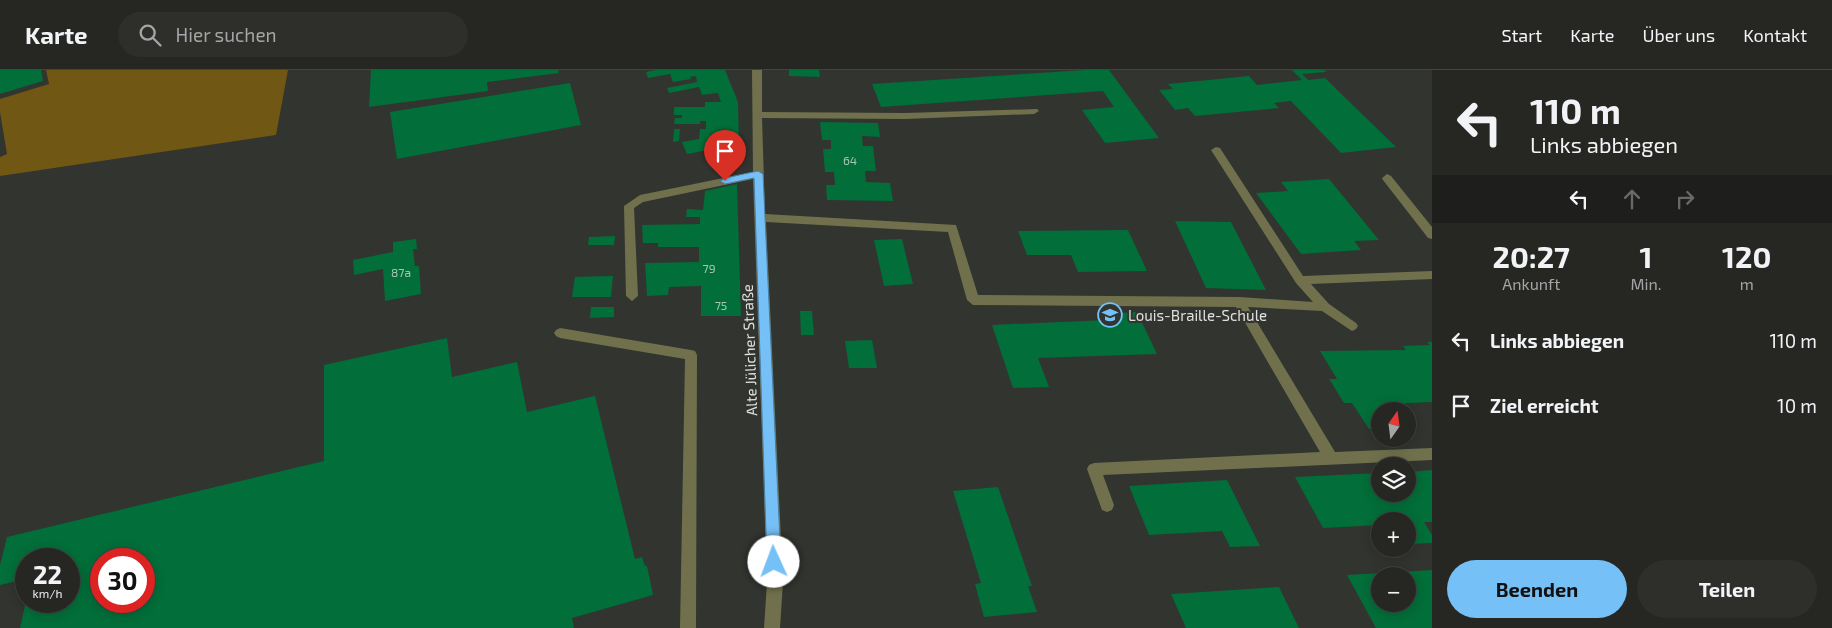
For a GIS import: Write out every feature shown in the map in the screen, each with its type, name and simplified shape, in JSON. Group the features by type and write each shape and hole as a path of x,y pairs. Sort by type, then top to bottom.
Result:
{"street":[{"name":"Alte Jülicher Straße","path":"757,70 758,174 775,582 772,628"},
{"path":"758,115 905,116 1034,111"},
{"path":"1216,150 1300,280 1325,307 1352,326"},
{"path":"632,296 629,206 633,202 758,174"},
{"path":"1387,178 1432,235"},
{"path":"760,218 952,228 973,300 1239,302 1325,307"},
{"path":"1300,280 1432,275"},
{"path":"1239,302 1331,458"},
{"path":"560,333 691,355 688,628"},
{"path":"1106,505 1094,469 1432,454"}],"shaded area":[{"path":"46,70 288,70 276,135 0,176 0,157 7,154 0,112 0,99 49,84"}],"building":[{"path":"0,70 41,70 43,81 0,94"},
{"path":"371,70 558,70 559,73 487,82 488,91 369,107"},
{"path":"656,70 725,70 738,102 739,144 687,154 682,142 699,139 700,129 706,129 706,121 700,121 700,124 674,124 675,118 682,118 682,115 674,115 674,107 705,107 705,102 721,102 718,93 702,95 699,87 669,93 667,88 697,82 696,76 690,77 691,79 673,82 670,74 648,78 646,72"},
{"path":"789,70 819,70 820,77 789,76"},
{"path":"1109,70 1159,138 1105,143 1082,110 1114,107 1103,91 881,107 872,84"},
{"path":"1292,70 1324,70 1326,72 1302,74 1308,80 1325,78 1396,147 1341,153 1291,101 1274,103 1279,108 1195,116 1188,108 1175,110 1159,90 1173,89 1168,84 1249,76 1257,85 1302,80"},
{"path":"570,83 581,125 397,159 390,112"},
{"path":"820,122 878,123 880,137 862,136 863,146 873,146 876,171 865,171 866,182 890,183 893,201 827,200 826,185 835,185 834,172 825,172 823,149 831,149 831,140 822,140"},
{"path":"674,129 680,129 679,141 673,142"},
{"path":"1329,179 1379,240 1354,241 1361,250 1301,254 1256,193 1288,191 1281,182"},
{"path":"737,184 741,316 701,316 701,286 669,287 668,295 647,296 645,263 699,262 699,247 658,247 658,243 643,243 642,225 700,224 700,217 686,217 687,209 703,210 705,191"},
{"path":"1175,221 1231,222 1266,290 1206,288"},
{"path":"1128,230 1147,271 1078,272 1071,255 1027,255 1018,231"},
{"path":"615,236 614,245 588,245 589,237"},
{"path":"416,239 417,249 413,249 415,266 419,266 421,294 385,301 383,269 354,275 353,260 393,252 393,242"},
{"path":"902,239 913,284 884,286 874,240"},
{"path":"613,276 611,297 572,297 575,277"},
{"path":"591,307 614,307 614,317 590,318"},
{"path":"800,311 812,311 814,335 801,335"},
{"path":"1137,312 1157,354 1038,358 1049,387 1013,388 992,325 1107,320 1104,314"},
{"path":"447,338 452,377 517,362 527,412 595,396 635,559 642,557 645,566 647,566 653,595 572,618 574,628 20,628 23,613 80,613 80,548 15,548 15,582 0,585 0,565 7,537 324,461 324,365"},
{"path":"872,340 877,368 849,368 845,341"},
{"path":"1427,342 1432,342 1432,402 1371,402 1371,429 1369,429 1352,403 1344,403 1329,379 1337,379 1320,351 1406,350 1403,346 1430,345"},
{"path":"1432,470 1432,522 1424,522 1432,535 1432,543 1416,544 1416,512 1371,512 1371,525 1323,528 1295,477 1371,473 1371,502 1416,502 1416,471"},
{"path":"1227,480 1260,546 1230,547 1222,531 1149,535 1129,486"},
{"path":"998,487 1032,586 1028,586 1037,612 984,617 975,584 981,583 953,491"},
{"path":"1432,570 1432,628 1376,628 1347,575 1371,574 1371,612 1416,612 1416,571"},
{"path":"1279,587 1299,628 1186,628 1171,594"}],"place":[{"name":"Louis-Braille-Schule","path":"1110,315"}],"route":[{"path":"725,181 758,174 774,562"}]}
